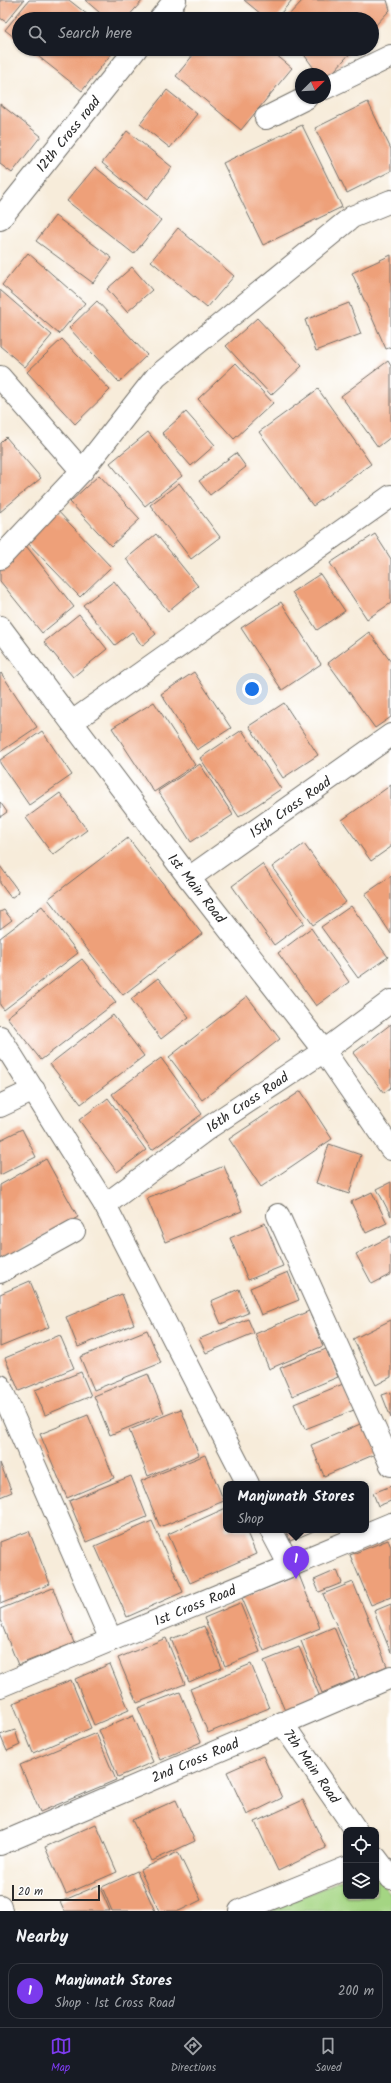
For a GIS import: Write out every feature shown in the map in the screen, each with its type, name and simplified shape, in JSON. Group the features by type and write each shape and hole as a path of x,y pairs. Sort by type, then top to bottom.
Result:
{"street":[{"path":"166,12 175,0"},
{"name":"12th Cross road","path":"0,219 130,56"},
{"path":"331,85 391,56"},
{"path":"266,118 295,104"},
{"path":"0,558 82,471 156,377 352,217 391,201"},
{"path":"0,377 82,471"},
{"path":"72,722 391,496"},
{"name":"1st Main Road","path":"0,627 189,878 324,1051 391,1149"},
{"name":"15th Cross Road","path":"189,878 391,735"},
{"name":"16th Cross Road","path":"105,1205 211,1126 324,1051 391,1001"},
{"path":"0,1037 105,1205 246,1481"},
{"path":"0,1106 34,1090"},
{"path":"278,1214 391,1465"},
{"path":"0,1272 74,1231"},
{"path":"0,1386 111,1640"},
{"name":"1st Cross Road","path":"0,1686 391,1524"},
{"path":"273,1533 290,1566"},
{"name":"2nd Cross Road","path":"0,1844 391,1677"},
{"name":"7th Main Road","path":"282,1723 354,1827"},
{"path":"379,1862 391,1878"},
{"path":"240,1911 343,1869"},
{"path":"0,1906 1,1911"}],"green space":[{"path":"343,1879 343,1899 379,1899 379,1879 391,1894 391,1911 269,1911"}],"building":[{"path":"0,0 24,0 14,12 12,12 12,15 6,22 0,18"},
{"path":"29,0 69,0 84,12 19,12"},
{"path":"85,0 143,0 132,12 99,12"},
{"path":"244,0 292,0 282,12 259,12"},
{"path":"303,0 387,0 390,10 379,22 379,12 292,12"},
{"path":"12,21 12,36 5,30"},
{"path":"38,56 110,56 82,91"},
{"path":"192,56 277,56 292,68 241,130 176,76"},
{"path":"305,56 348,56 331,74 331,68 314,68"},
{"path":"167,90 197,114 170,148 140,124"},
{"path":"368,102 391,149 391,171 347,193 315,128"},
{"path":"0,104 41,136 12,173 0,164"},
{"path":"302,125 342,207 263,245 223,163"},
{"path":"127,131 172,167 147,200 102,163"},
{"path":"95,167 161,220 134,254 67,201"},
{"path":"55,216 112,258 93,283 36,241"},
{"path":"178,228 234,276 207,308 151,261"},
{"path":"28,253 85,303 59,334 2,285"},
{"path":"391,255 391,347 386,349 352,273"},
{"path":"132,267 152,290 127,312 107,289"},
{"path":"0,290 52,335 25,367 0,346"},
{"path":"97,301 147,355 119,382 69,328"},
{"path":"349,303 361,334 316,351 305,320"},
{"path":"257,318 302,366 271,395 226,346"},
{"path":"62,339 110,390 75,424 27,372"},
{"path":"388,361 391,366 391,437 378,447 341,396"},
{"path":"236,363 273,403 234,439 198,399"},
{"path":"318,389 371,464 313,506 259,432"},
{"path":"186,412 215,445 191,466 162,433"},
{"path":"148,432 182,476 145,506 110,463"},
{"path":"6,437 41,478 0,512 0,443"},
{"path":"236,453 246,467 210,495 199,481"},
{"path":"99,475 140,519 111,546 70,502"},
{"path":"179,483 220,537 191,559 150,505"},
{"path":"54,507 111,567 80,597 22,537"},
{"path":"156,534 198,586 168,611 126,559"},
{"path":"375,534 391,559 391,603 367,619 330,563"},
{"path":"23,542 74,607 42,633 0,581 0,561"},
{"path":"320,574 345,611 317,630 292,592"},
{"path":"114,581 156,634 142,646 132,632 115,645 83,605"},
{"path":"281,602 321,664 282,690 241,628"},
{"path":"79,614 107,649 73,677 44,642"},
{"path":"369,632 391,662 391,717 375,728 328,663"},
{"path":"194,672 231,728 197,750 161,694"},
{"path":"1,673 37,727 0,752 0,674"},
{"path":"154,702 195,765 154,792 112,728"},
{"path":"284,703 318,755 283,778 249,726"},
{"path":"242,730 281,789 239,817 200,758"},
{"path":"42,731 72,775 29,805 0,763 0,760"},
{"path":"200,764 233,815 191,842 158,791"},
{"path":"391,785 391,847 371,861 342,820"},
{"path":"60,793 87,830 53,855 26,818"},
{"path":"0,802 7,812 0,817"},
{"path":"128,838 202,934 123,995 48,899"},
{"path":"304,844 346,902 313,925 272,867"},
{"path":"262,864 304,923 274,945 232,886"},
{"path":"0,866 19,892 11,898 0,883"},
{"path":"391,876 391,934 365,894"},
{"path":"42,906 78,953 4,1010 0,1005 0,938"},
{"path":"351,906 388,957 358,978 321,927"},
{"path":"4,910 12,920 0,929 0,912"},
{"path":"311,928 349,982 316,1006 278,953"},
{"path":"82,959 116,1002 41,1060 7,1017"},
{"path":"158,978 189,1017 161,1039 131,999"},
{"path":"247,996 280,1039 202,1100 169,1057"},
{"path":"113,1015 144,1056 81,1104 50,1064"},
{"path":"391,1024 391,1087 384,1093 353,1053"},
{"path":"161,1058 202,1114 152,1150 112,1094"},
{"path":"301,1091 332,1139 261,1187 229,1139"},
{"path":"108,1098 146,1150 117,1172 79,1120"},
{"path":"22,1129 36,1157 0,1175 0,1140"},
{"path":"329,1144 361,1155 349,1194 316,1183"},
{"path":"46,1159 78,1217 0,1261 0,1185"},
{"path":"224,1166 242,1211 165,1242 147,1198"},
{"path":"391,1182 391,1216 377,1189"},
{"path":"372,1192 387,1223 366,1233 351,1202"},
{"path":"265,1223 283,1266 248,1280 230,1238"},
{"path":"391,1236 391,1274 372,1284 356,1254"},
{"path":"288,1272 299,1300 261,1315 250,1288"},
{"path":"30,1281 49,1327 0,1347 0,1294"},
{"path":"239,1289 248,1313 221,1324 211,1301"},
{"path":"122,1294 134,1324 78,1347 66,1317"},
{"path":"309,1311 323,1346 269,1369 255,1334"},
{"path":"248,1319 254,1333 206,1353 199,1339"},
{"path":"391,1320 391,1377 376,1385 353,1339"},
{"path":"147,1330 161,1363 94,1390 80,1357"},
{"path":"60,1335 74,1368 19,1391 5,1358"},
{"path":"326,1349 338,1377 292,1396 280,1368"},
{"path":"81,1372 91,1396 45,1415 35,1390"},
{"path":"148,1374 164,1413 110,1435 94,1396"},
{"path":"343,1384 354,1410 305,1429 294,1404"},
{"path":"391,1392 391,1418 382,1395"},
{"path":"181,1409 199,1455 148,1476 129,1430"},
{"path":"88,1415 114,1478 67,1498 40,1434"},
{"path":"365,1422 378,1453 324,1476 311,1445"},
{"path":"205,1455 223,1501 160,1527 141,1481"},
{"path":"0,1463 12,1492 0,1497"},
{"path":"131,1476 147,1517 86,1542 69,1501"},
{"path":"391,1486 391,1501 378,1506 373,1493"},
{"path":"223,1509 223,1533 247,1533 256,1554 190,1583 168,1534"},
{"path":"152,1521 183,1592 127,1617 95,1546"},
{"path":"29,1531 50,1584 0,1604 0,1542"},
{"path":"287,1533 309,1533 290,1541"},
{"path":"388,1540 391,1547 391,1597 371,1605 350,1555"},
{"path":"337,1570 342,1583 319,1592 314,1580"},
{"path":"299,1575 320,1628 264,1651 242,1598"},
{"path":"353,1582 387,1666 359,1678 323,1594"},
{"path":"53,1588 74,1643 18,1665 0,1620 0,1609"},
{"path":"240,1603 260,1652 225,1666 204,1618"},
{"path":"391,1604 391,1653 374,1611"},
{"path":"204,1626 222,1668 189,1682 171,1639"},
{"path":"334,1627 355,1679 322,1693 301,1641"},
{"path":"166,1638 185,1684 137,1703 118,1658"},
{"path":"299,1647 320,1697 285,1711 264,1661"},
{"path":"110,1664 129,1710 94,1725 75,1679"},
{"path":"251,1664 269,1708 208,1733 190,1689"},
{"path":"71,1680 91,1728 33,1753 13,1703"},
{"path":"180,1692 201,1742 160,1760 138,1708"},
{"path":"133,1715 153,1762 118,1777 99,1730"},
{"path":"15,1730 20,1745 7,1751 0,1735"},
{"path":"96,1733 116,1780 40,1812 20,1765"},
{"path":"263,1756 282,1798 247,1815 227,1772"},
{"path":"176,1800 195,1841 152,1861 132,1820"},
{"path":"303,1800 326,1848 278,1871 255,1822"},
{"path":"96,1824 117,1872 66,1894 45,1847"},
{"path":"178,1852 201,1900 179,1911 159,1911 140,1870"},
{"path":"137,1871 155,1911 112,1911 102,1887"},
{"path":"99,1885 110,1911 64,1911 60,1902"}],"place":[{"name":"Manjunath Stores","path":"296,1579"}]}
